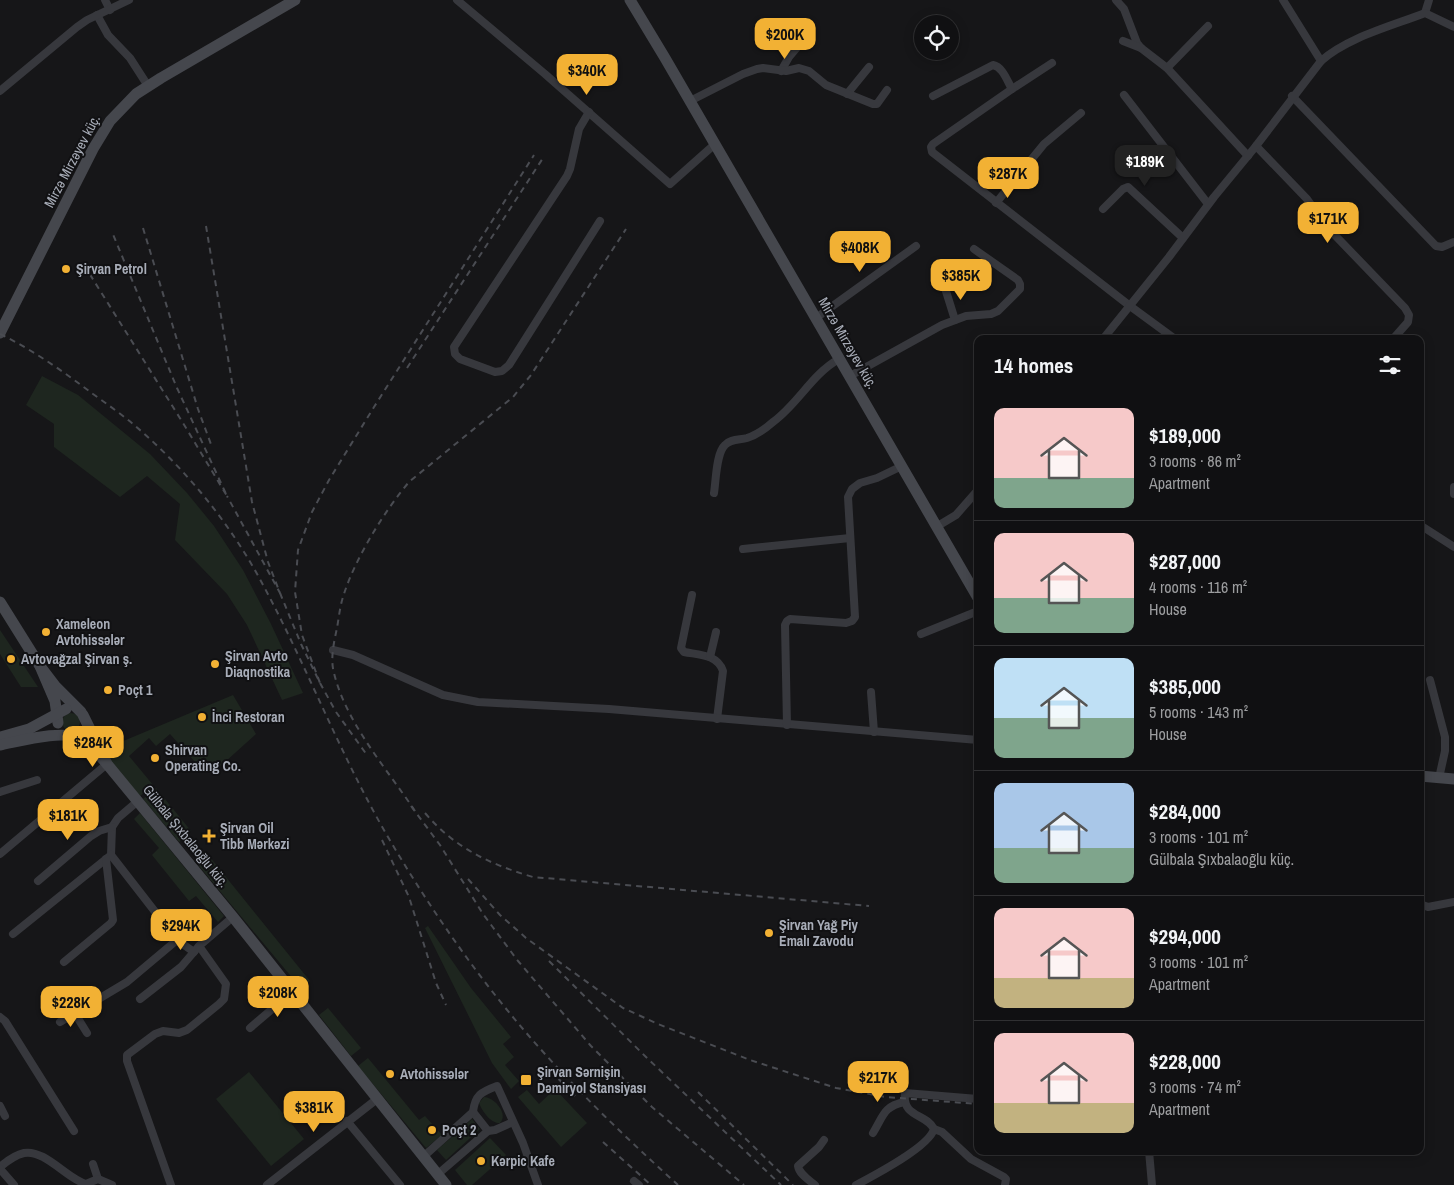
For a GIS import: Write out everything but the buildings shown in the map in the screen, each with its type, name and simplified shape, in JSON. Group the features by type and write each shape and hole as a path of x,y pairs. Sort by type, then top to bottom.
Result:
{"main road":[{"name":"Mirzə Mirzəyev küç.","path":"0,333 103,131 124,105 148,86 295,0"},
{"name":"Mirzə Mirzəyev küç.","path":"630,0 974,591"},
{"path":"0,602 40,666 56,687 82,713 107,764"},
{"path":"40,666 52,691 60,715 61,730 87,743 107,764"},
{"path":"0,737 30,729 73,708 82,713 85,723 82,730 71,735 0,745"},
{"name":"Gülbala Şıxbalaoğlu küç.","path":"107,764 233,917 446,1185"},
{"path":"1424,776 1454,779"}],"street":[{"path":"105,0 110,10"},
{"path":"0,91 77,27 129,0"},
{"path":"457,0 589,112 670,184 715,144"},
{"path":"1116,0 1124,10 1141,48"},
{"path":"1284,0 1321,61"},
{"path":"1426,13 1429,0"},
{"path":"1106,335 1321,61 1346,44 1426,13 1454,27"},
{"path":"97,15 108,35 130,58 148,86"},
{"path":"1167,68 1208,26"},
{"path":"781,71 789,57 811,31"},
{"path":"1123,40 1141,48 1167,68 1248,156"},
{"path":"1052,63 933,144 930,150 934,156 1170,335"},
{"path":"933,96 993,66 997,66 1001,70 1012,89"},
{"path":"847,94 869,67"},
{"path":"690,101 743,74 763,68 781,71 804,68 826,85 877,104 888,90"},
{"path":"1124,96 1208,204"},
{"path":"1292,96 1436,246 1442,247 1454,242"},
{"path":"589,112 579,129 567,176 454,347 455,354 460,359 494,372 502,371 509,365 600,221"},
{"path":"996,203 1044,144 1081,113"},
{"path":"1256,146 1307,199 1327,227 1406,308 1409,315 1408,322 1397,335"},
{"path":"1103,209 1123,189 1128,187 1183,238"},
{"path":"816,318 916,246"},
{"path":"850,376 920,336 955,320 975,314 991,314 998,311 1020,289 1018,280 974,249"},
{"path":"945,288 955,320"},
{"path":"714,493 719,460 724,445 731,441 747,438 774,422 821,372 840,359"},
{"path":"787,724 785,625 790,620 846,623 852,621 854,617 848,497 852,489 860,483 877,478 902,466"},
{"path":"1454,487 1454,494"},
{"path":"936,526 956,515 974,495"},
{"path":"1424,528 1454,547"},
{"path":"743,549 850,538"},
{"path":"692,595 681,648 684,652 719,661 723,671 717,718"},
{"path":"921,634 974,613"},
{"path":"710,658 716,632"},
{"path":"333,650 353,655 430,690 462,700 609,709 974,740"},
{"path":"1430,680 1445,737 1445,751 1439,778"},
{"path":"871,692 874,732"},
{"path":"0,854 107,764"},
{"path":"0,792 37,780"},
{"path":"64,962 113,920 109,857 112,827 118,818 138,801"},
{"path":"38,881 99,830 112,827"},
{"path":"13,934 109,857"},
{"path":"109,857 177,940 197,949 226,984 224,999 187,1030 180,1033 163,1032 155,1034 127,1055 127,1060 171,1185"},
{"path":"1424,906 1428,907 1454,902"},
{"path":"140,999 181,967 197,949 233,917"},
{"path":"60,1022 127,982 177,940"},
{"path":"250,1028 292,992"},
{"path":"74,1012 87,1033"},
{"path":"0,1017 5,1021 44,1080 74,1131"},
{"path":"423,1157 473,1112 474,1102 478,1096 497,1086 514,1122 538,1185"},
{"path":"974,1099 905,1093 904,1102 912,1112 932,1124 934,1129 942,1132 971,1159 1004,1177 1006,1179 1005,1185"},
{"path":"270,1184 377,1099"},
{"path":"873,1133 891,1106 904,1102"},
{"path":"0,1106 5,1116"},
{"path":"473,1112 488,1131"},
{"path":"347,1121 400,1185"},
{"path":"438,1174 488,1131 496,1130 514,1122"},
{"path":"856,1185 886,1169 917,1147 933,1133 934,1129"},
{"path":"815,1185 802,1174 798,1166 824,1140"},
{"path":"14,1185 0,1168 13,1157 26,1152 35,1154 54,1164 80,1183 86,1184 98,1179 112,1185"},
{"path":"1149,1155 1152,1185"},
{"path":"93,1164 98,1179"}],"shaded area":[{"path":"42,376 78,395 150,454 187,493 214,526 243,570 303,693 282,700 247,625 227,594 175,540 180,504 147,476 120,497 54,447 54,424 26,405"},
{"path":"0,630 38,687 21,687 0,654"},
{"path":"233,695 256,734 215,771 204,757 196,763 170,734 156,746 149,738 129,756 153,785 140,796 112,764 106,750 109,747"},
{"path":"67,713 75,713 80,718 78,729 67,731 62,726 62,718"},
{"path":"156,788 191,831 179,842 143,799"},
{"path":"140,813 224,916 218,922 196,896 189,901 152,855 159,848 134,819"},
{"path":"205,851 310,981 304,985 297,977 294,980 194,860"},
{"path":"428,926 471,988 511,1037 503,1044 514,1057 505,1065 519,1081 511,1089 492,1063 425,928"},
{"path":"328,1008 361,1048 351,1056 319,1015"},
{"path":"368,1058 419,1120 425,1116 442,1135 426,1148 358,1066"},
{"path":"249,1072 304,1139 271,1166 216,1099"},
{"path":"555,1089 587,1123 561,1147 518,1097 527,1090 539,1104"},
{"path":"484,1097 496,1103 502,1111 503,1115 500,1123 490,1119 482,1110 479,1103"},
{"path":"472,1119 480,1129 446,1160 437,1150"},
{"path":"490,1138 506,1155 472,1185 467,1185 455,1170"}],"railway":[{"path":"280,593 301,644 320,683 302,635 295,592 298,550 312,512 329,480 374,407 534,155"},
{"path":"407,368 543,158"},
{"path":"206,226 252,502 268,562 280,593 227,496"},
{"path":"143,228 198,409 212,447"},
{"path":"415,811 358,728 340,692 334,673 332,656 342,602 349,580 372,535 390,506 409,482 513,397 531,375 626,229"},
{"path":"84,265 227,496 177,388 112,232"},
{"path":"0,334 48,362 128,420 171,459 205,497 236,539 262,583 371,806 404,863 454,940 509,1013 546,1056 601,1113 678,1185"},
{"path":"320,683 336,712 367,755"},
{"path":"411,806 440,845 483,914 518,961 591,1046 652,1107 744,1185"},
{"path":"425,813 448,836 474,853 487,860 533,877 869,906"},
{"path":"382,840 409,897 436,983 446,1005"},
{"path":"468,879 500,915 526,938 623,1008 658,1024 750,1060 836,1088 886,1097 974,1104"},
{"path":"549,961 646,1057 781,1185"},
{"path":"551,1071 575,1096"},
{"path":"698,1092 793,1185"},
{"path":"603,1142 651,1185"}],"place":[{"name":"Şirvan Petrol","path":"66,269"},
{"name":"Xameleon Avtohissələr","path":"46,632"},
{"name":"Avtovağzal Şirvan ş.","path":"11,659"},
{"name":"Şirvan Avto Diaqnostika","path":"215,664"},
{"name":"Poçt 1","path":"108,690"},
{"name":"İnci Restoran","path":"202,717"},
{"name":"Shirvan Operating Co.","path":"155,758"},
{"name":"Şirvan Oil Tibb Mərkəzi","path":"209,836"},
{"name":"Şirvan Yağ Piy Emalı Zavodu","path":"769,933"},
{"name":"Avtohissələr","path":"390,1074"},
{"name":"Şirvan Sərnişin Dəmiryol Stansiyası","path":"526,1080"},
{"name":"Poçt 2","path":"432,1130"},
{"name":"Kərpic Kafe","path":"481,1161"}]}
